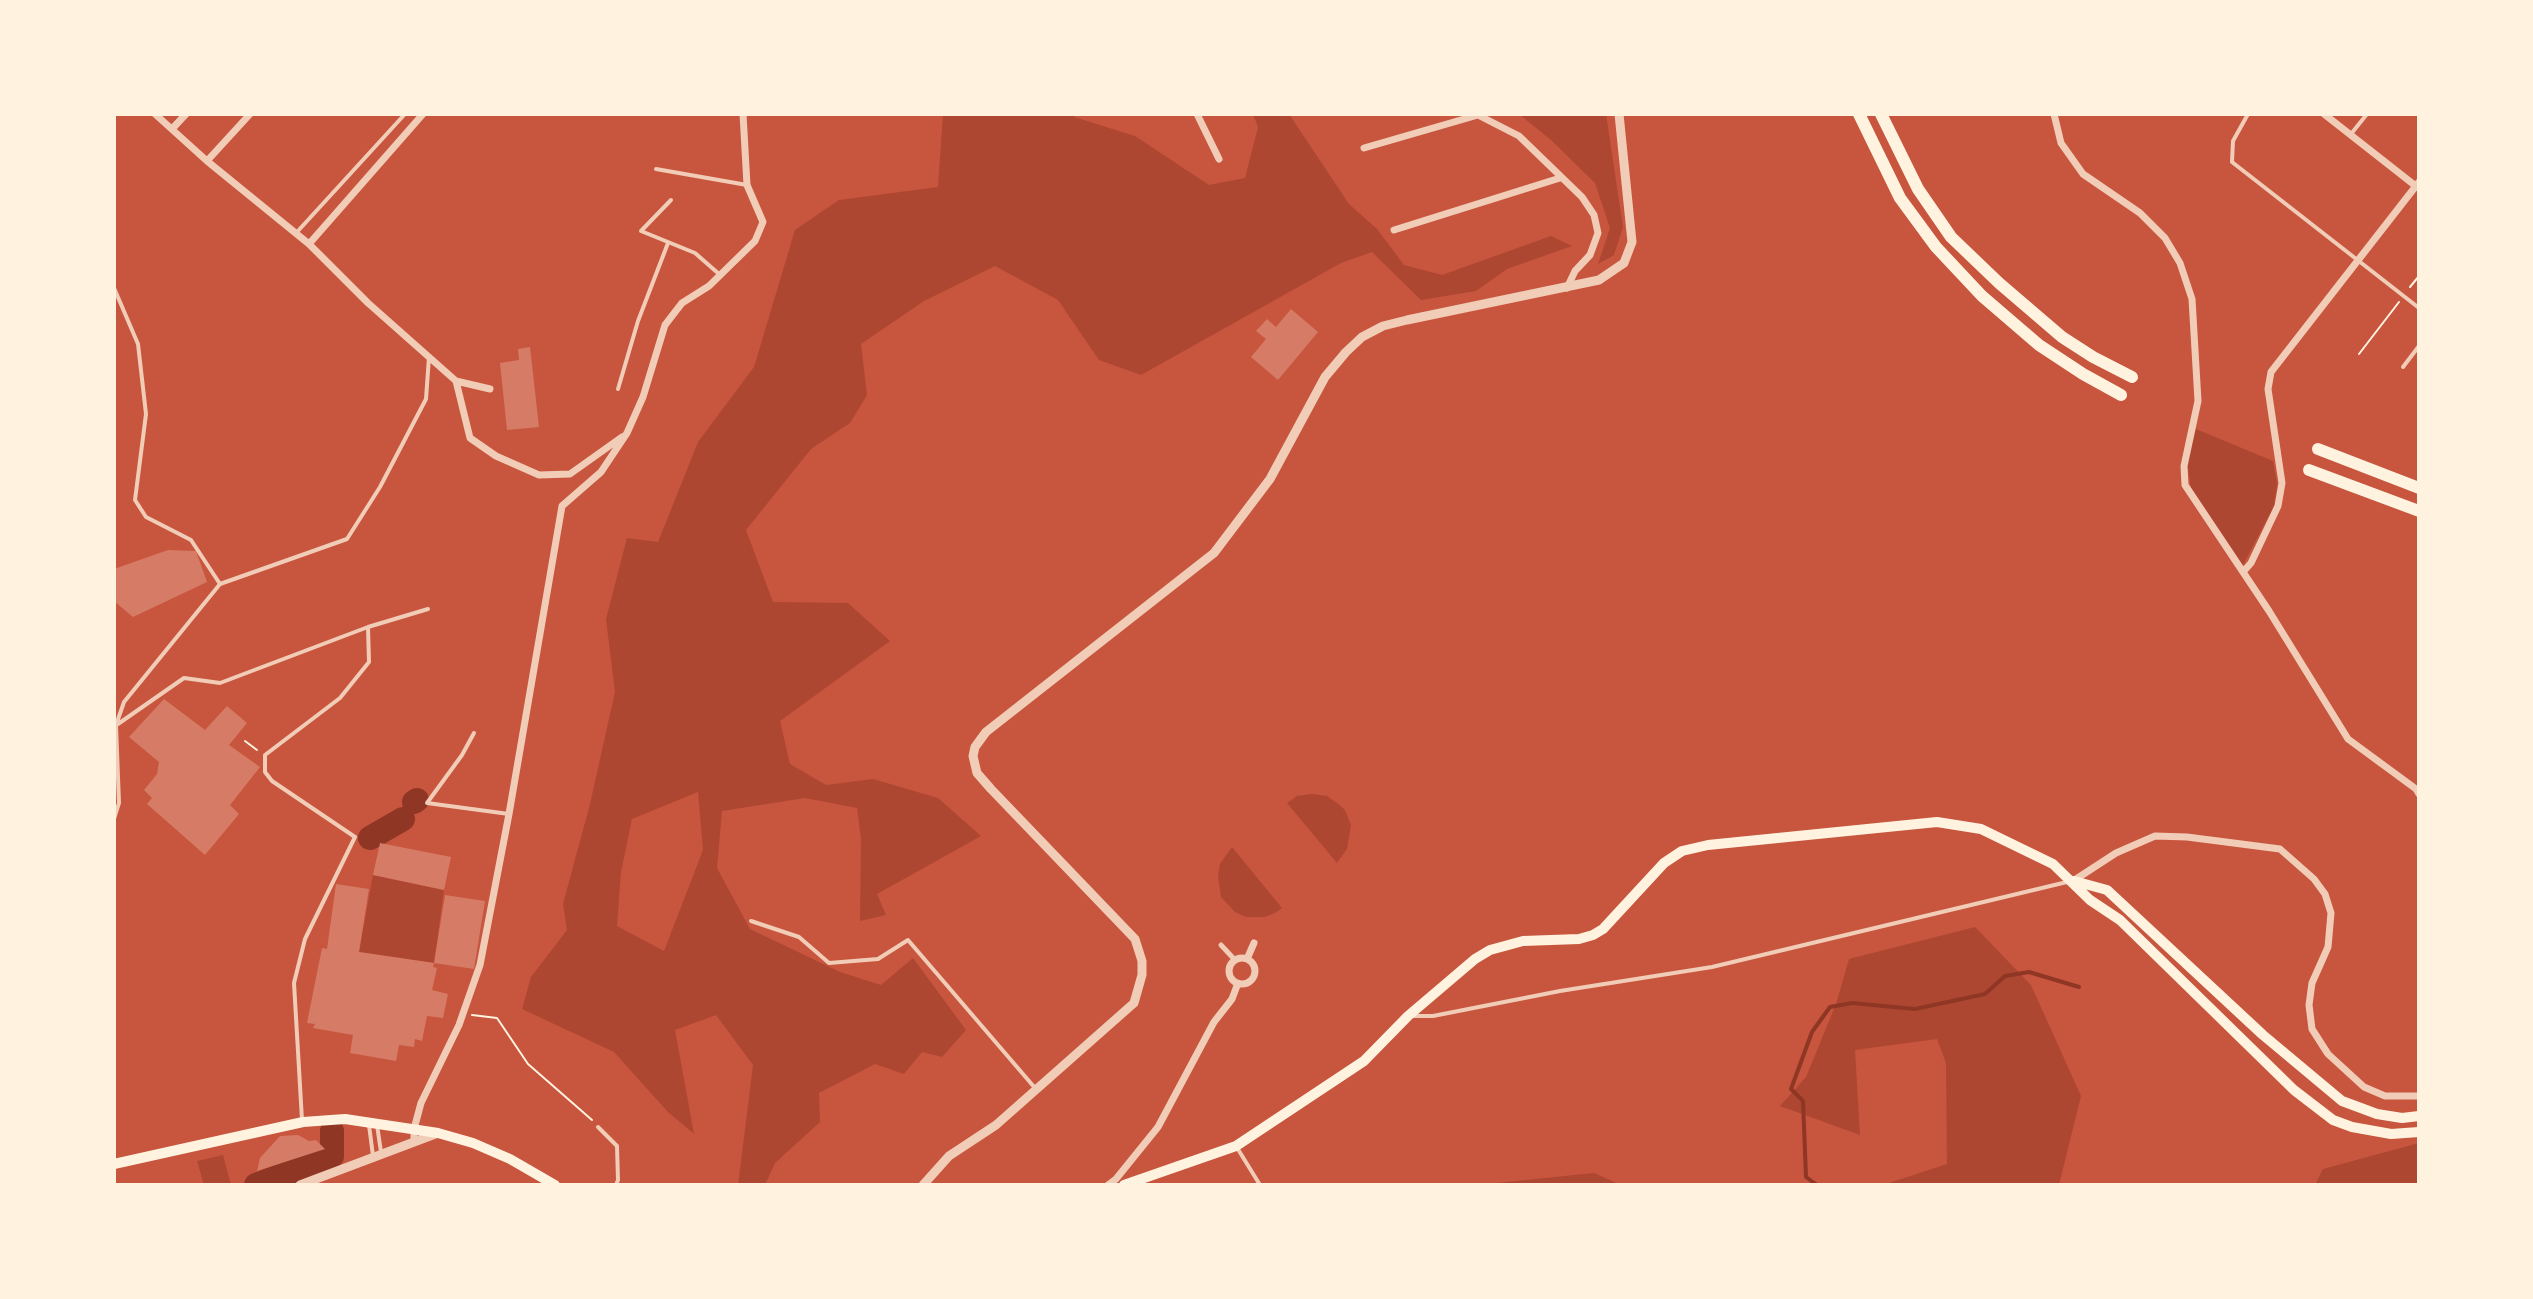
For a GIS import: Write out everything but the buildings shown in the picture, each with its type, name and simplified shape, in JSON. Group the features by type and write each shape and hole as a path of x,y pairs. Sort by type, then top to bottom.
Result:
{"highway":[{"path":"1859,114 1900,198 1936,247 1982,296 2017,327 2083,374 2121,395"},
{"path":"1881,114 1918,189 1951,237 2062,337 2132,377"},
{"path":"2318,449 2419,488"},
{"path":"2309,470 2419,511"}],"main road":[{"path":"1124,1185 1236,1146 1364,1061 1408,1016 1490,950 1523,941 1579,939 1593,935 1603,929 1664,863 1682,851 1708,845 1918,823 1952,823 1981,829 2053,864 2090,900 2120,920 2294,1090 2333,1120 2380,1133 2419,1132"},
{"path":"2073,881 2107,890 2274,1045 2342,1101 2377,1114 2402,1118 2419,1116"},
{"path":"114,1164 303,1122 345,1119 438,1133 498,1153 555,1185"}],"street":[{"path":"155,114 309,244 368,303 456,381 490,389"},
{"path":"172,129 186,114"},
{"path":"207,161 250,114"},
{"path":"309,244 423,114"},
{"path":"414,1142 421,1103 447,1053 480,965 562,506 601,472 627,433 643,397 665,325 682,303 721,275 755,241 763,222 747,185 743,114"},
{"path":"1197,114 1219,159"},
{"path":"1364,148 1477,114 1519,136 1582,197 1594,215 1598,233 1590,255 1575,271 1567,288"},
{"path":"923,1185 949,1156 996,1125 1134,1003 1140,987 1142,961 1135,939 977,773 973,756 975,747 986,732 1214,553 1270,479 1325,377 1362,337 1395,323 1599,280 1624,263 1632,242 1619,114"},
{"path":"2054,114 2055,128 2069,158 2083,174 2153,224 2180,263 2192,299 2198,380 2195,419 2184,466 2185,485 2348,739 2419,794"},
{"path":"2243,572 2251,563 2278,506 2282,483 2268,389 2271,372 2418,186 2324,114"},
{"path":"1394,230 1560,178"},
{"path":"456,381 470,438 496,456 539,475 570,474 627,433"},
{"path":"2073,881 2116,853 2155,836 2280,849 2314,879 2325,894 2331,913 2328,947 2312,983 2309,1005 2312,1029 2328,1054 2364,1087 2385,1096 2419,1096"},
{"path":"1247,959 1254,943"},
{"path":"1221,945 1235,960"},
{"path":"1247,959 1255,967 1255,976 1246,984 1231,978 1229,971 1235,960 1247,959"},
{"path":"1108,1185 1158,1127 1214,1022 1232,999 1238,983"},
{"path":"300,1185 438,1133"}],"lane":[{"path":"296,234 405,114"},
{"path":"2248,114 2233,141 2232,162 2419,308"},
{"path":"2351,135 2367,114"},
{"path":"656,169 747,185"},
{"path":"671,200 641,231 695,253 721,275"},
{"path":"618,389 638,321 668,243"},
{"path":"114,288 138,344 146,414 135,500 146,517 191,540 220,584"},
{"path":"2403,367 2419,346"},
{"path":"114,819 119,803 116,725 124,702 220,584 347,539 380,487 426,399 429,357"},
{"path":"116,725 184,678 220,683 368,627 428,609"},
{"path":"303,1122 294,983 305,939 355,837 272,781 265,772 265,755 340,698 350,686 369,662 368,627"},
{"path":"474,733 427,803 509,814"},
{"path":"1408,1016 1433,1016 1560,991 1712,967 2073,881"},
{"path":"751,921 799,937 829,963 878,959 908,940 1035,1088"},
{"path":"372,1122 378,1156"},
{"path":"372,1122 378,1156"},
{"path":"598,1127 617,1146 616,1185"},
{"path":"1236,1146 1260,1185"}],"path":[{"path":"2359,354 2419,276"},
{"path":"245,741 265,755"},
{"path":"463,1014 497,1018 528,1064 563,1097 585,1112 598,1127"}],"shaded area":[{"path":"943,114 1075,114 1074,117 1135,136 1209,185 1245,178 1258,127 1253,114 1289,114 1349,204 1377,229 1404,265 1442,275 1551,236 1572,246 1507,269 1476,291 1421,300 1372,252 1341,263 1141,375 1099,360 1058,300 995,266 924,301 861,344 867,395 850,423 811,449 746,530 773,602 848,603 890,641 780,721 790,764 826,785 873,779 938,798 981,836 877,894 886,915 860,921 861,839 857,808 805,798 722,811 717,868 750,929 840,972 881,985 913,958 966,1030 942,1057 922,1052 904,1074 875,1064 819,1093 820,1122 775,1163 765,1185 738,1185 753,1065 716,1015 675,1030 694,1134 668,1112 614,1052 522,1009 531,977 567,930 563,904 590,804 615,692 606,619 627,538 658,542 698,442 754,367 795,230 839,200 938,187","holes":["698,792 703,850 664,951 617,926 621,872 632,819"]},
{"path":"1519,114 1606,114 1623,227 1614,255 1598,264 1610,228 1595,183"},
{"path":"2196,429 2273,461 2277,484 2274,506 2243,565 2191,488 2187,462"},
{"path":"1297,796 1327,796 1337,803 1345,810 1351,825 1347,849 1337,863 1287,803"},
{"path":"1232,847 1282,908 1265,917 1246,917 1235,912 1221,897 1220,864"},
{"path":"373,875 444,890 434,963 359,952"},
{"path":"1975,927 2031,985 2081,1096 2059,1185 1883,1185 1947,1164 1946,1063 1937,1039 1855,1050 1860,1135 1780,1106 1806,1077 1836,1004 1849,959"},
{"path":"2419,1143 2419,1185 2315,1185 2323,1169"},
{"path":"223,1155 231,1185 204,1185 197,1161"},
{"path":"1594,1173 1621,1185 1477,1185"}],"waterway":[{"path":"370,838 403,819"},
{"path":"1817,1185 1806,1177 1803,1101 1791,1089 1812,1032 1830,1007 1852,1003 1915,1009 1985,994 2005,976 2029,972 2079,987"},
{"path":"256,1185 332,1156 332,1131"}]}
